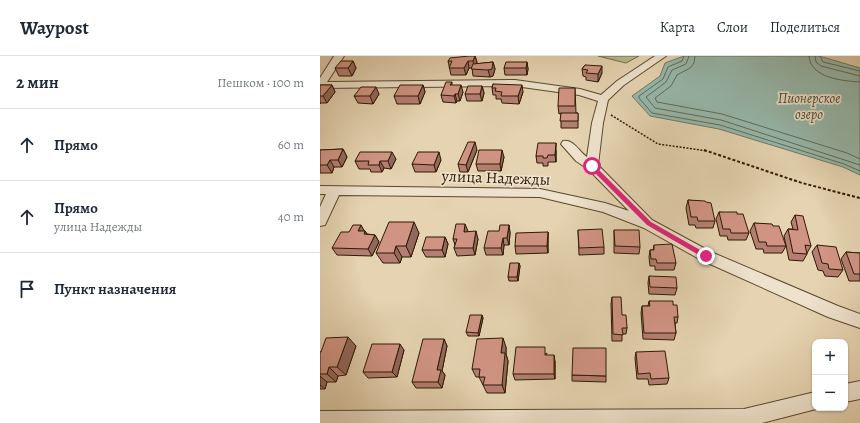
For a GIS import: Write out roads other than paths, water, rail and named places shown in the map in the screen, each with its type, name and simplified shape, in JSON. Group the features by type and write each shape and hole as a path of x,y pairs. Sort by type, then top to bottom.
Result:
{"street":[{"path":"320,85 339,56"},
{"path":"592,166 602,103 616,87 661,56"},
{"path":"320,85 515,83 580,92 602,103"},
{"path":"567,144 580,158 592,166 649,224"},
{"name":"улица Надежды","path":"320,190 540,193 605,208 649,224 706,256 834,312 860,321"},
{"path":"320,221 335,190"},
{"path":"848,392 860,390"},
{"path":"320,420 748,421 812,402"}],"water":[{"name":"Пионерское озеро","path":"684,56 819,56 860,68 860,175 843,167 719,129 650,116 632,96 660,76 665,63"}]}
